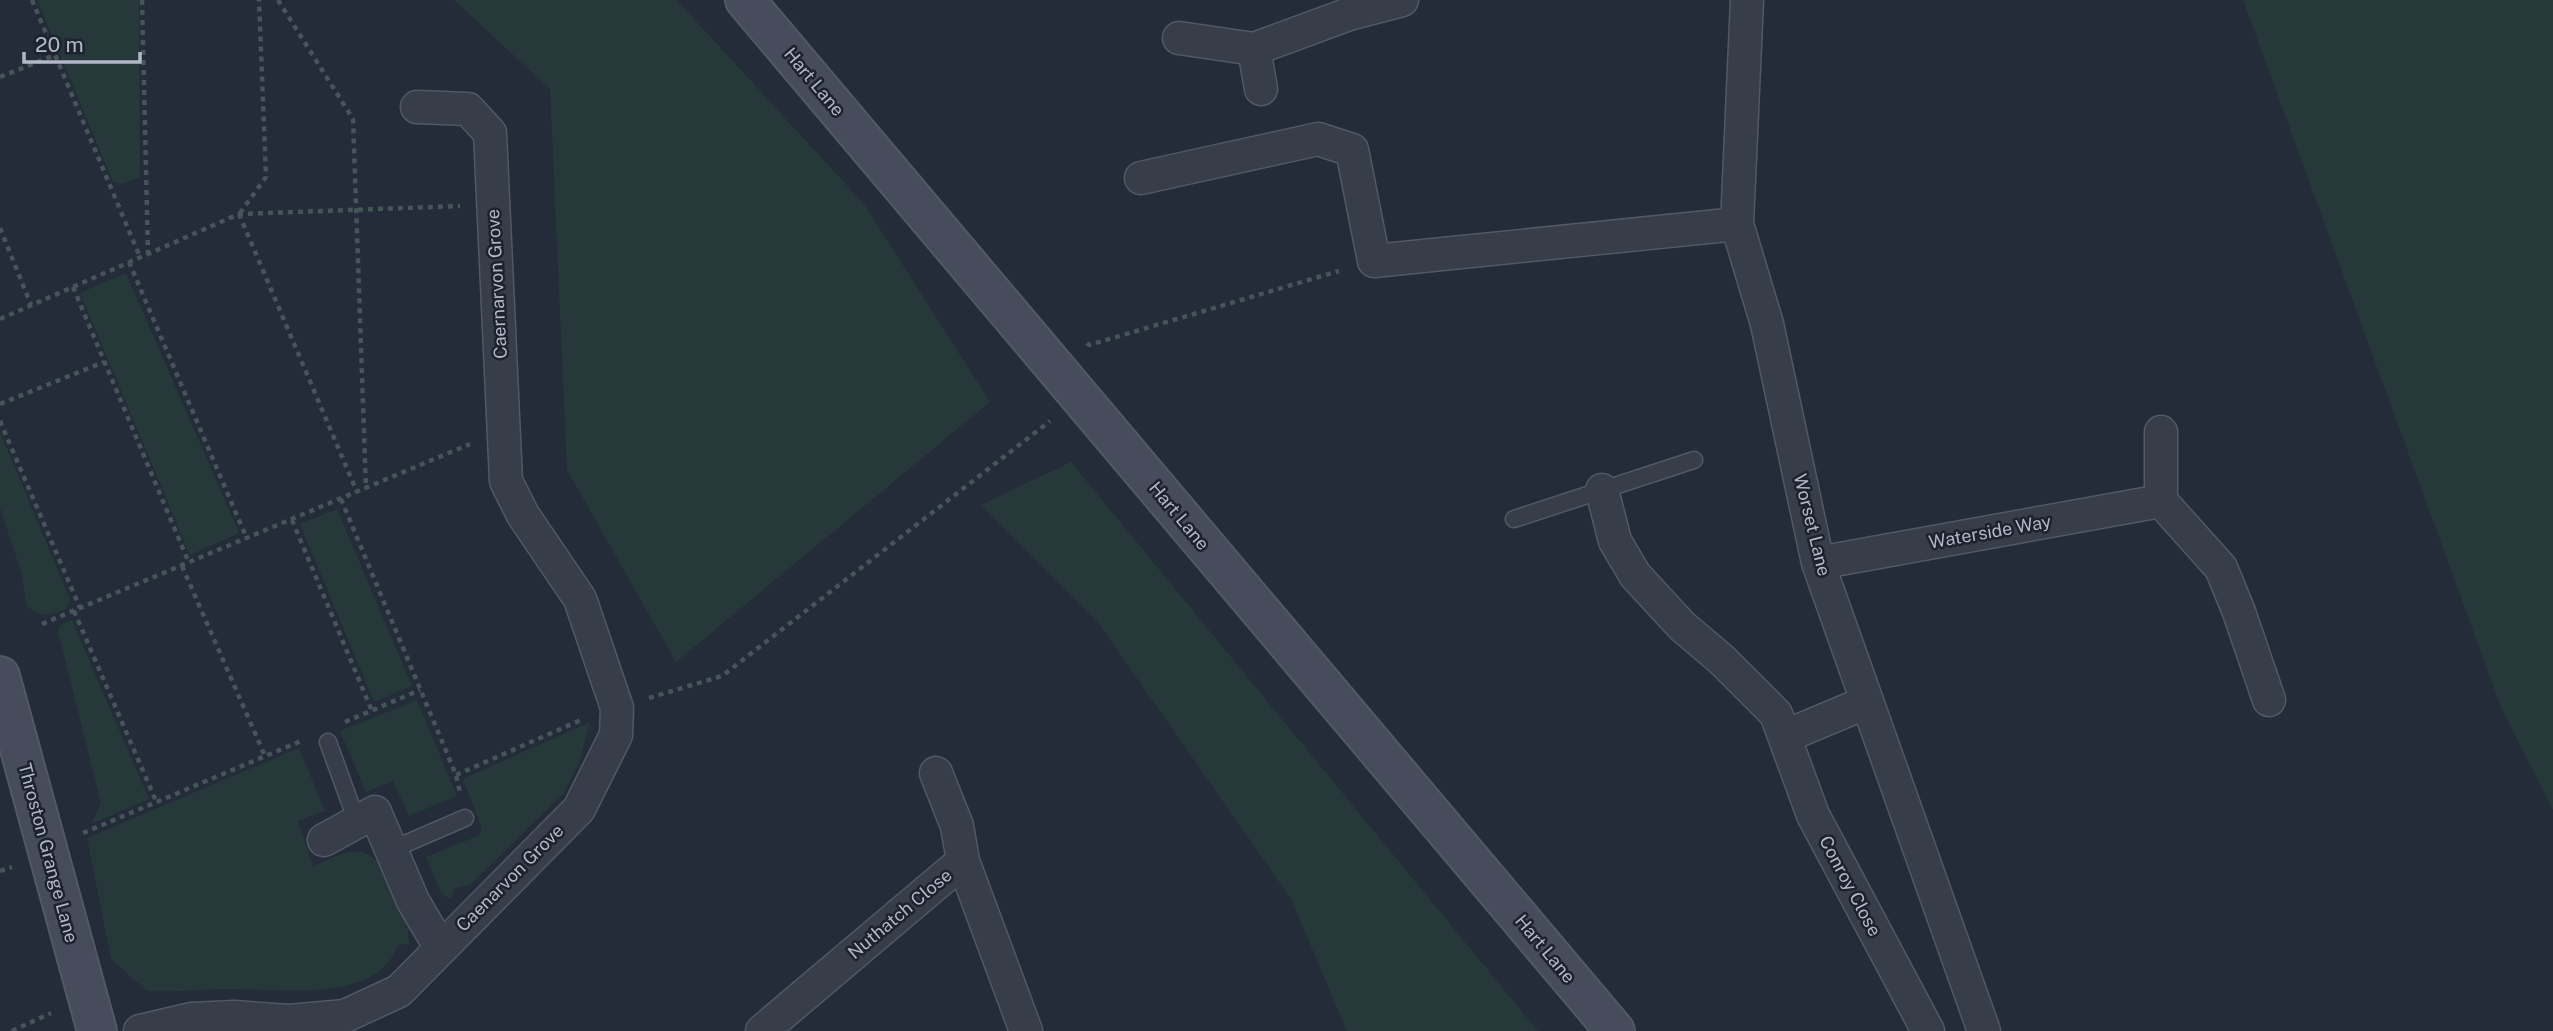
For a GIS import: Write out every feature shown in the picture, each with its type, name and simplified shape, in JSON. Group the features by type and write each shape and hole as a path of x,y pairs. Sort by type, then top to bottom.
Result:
{"street":[{"name":"Hart Lane","path":"745,0 1615,1031"},
{"path":"1179,38 1254,48 1349,14 1402,0"},
{"name":"Worset Lane","path":"1747,0 1737,224 1767,324 1818,563 1984,1031"},
{"path":"1254,48 1261,89"},
{"name":"Caernarvon Grove","path":"417,107 468,109 491,133 506,481 523,515"},
{"path":"1141,178 1318,139 1336,143 1352,150 1374,261 1737,224"},
{"path":"2161,432 2161,501 2221,568 2269,700"},
{"name":"Conroy Close","path":"1602,490 1612,533 1634,575 1682,626 1767,702 1786,736 1796,774 1813,815 1928,1031"},
{"name":"Waterside Way","path":"1818,563 2161,501"},
{"name":"Caenarvon Grove","path":"140,1031 191,1019 234,1017 289,1021 345,1016 399,991 579,809 616,734 617,708 580,599 523,515"},
{"name":"Throston Grange Lane","path":"0,676 97,1031"},
{"path":"1786,736 1867,702"},
{"path":"936,773 957,826 963,861"},
{"path":"324,840 375,812 413,901 440,947"},
{"name":"Nuthatch Close","path":"762,1031 963,861 1026,1031"}],"lane":[{"path":"1514,519 1694,460"},
{"path":"321,739 357,822"},
{"path":"391,850 465,818"}],"path":[{"path":"32,0 140,257"},
{"path":"142,0 148,254"},
{"path":"239,214 267,177 259,0"},
{"path":"278,0 353,119 354,209 366,489"},
{"path":"0,77 55,55"},
{"path":"0,318 239,214 465,206"},
{"path":"239,214 357,492"},
{"path":"0,228 31,305"},
{"path":"1081,338 1089,345 1374,261"},
{"path":"129,262 247,539"},
{"path":"73,287 188,563"},
{"path":"0,404 104,362"},
{"path":"617,708 722,676 1054,418"},
{"path":"0,421 80,608"},
{"path":"42,624 480,439"},
{"path":"341,499 456,775 568,726"},
{"path":"292,520 372,711"},
{"path":"182,566 265,756"},
{"path":"74,611 156,801"},
{"path":"337,726 420,690"},
{"path":"83,833 265,756 321,739"},
{"path":"12,1031 62,1009"}],"shaded area":[{"path":"37,0 139,0 140,178 121,184 113,182"},
{"path":"454,0 677,0 864,204 990,402 676,662 567,470 550,89"},
{"path":"2243,0 2553,0 2553,810 2502,710"},
{"path":"126,273 239,533 190,555 80,293"},
{"path":"0,432 70,599 66,609 44,615 36,613 26,605 22,575 0,508"},
{"path":"1071,462 1538,1031 1347,1031 1291,899 1099,624 980,505"},
{"path":"337,509 412,686 374,702 300,524"},
{"path":"72,620 149,799 91,824 101,803 58,631 61,624"},
{"path":"417,700 457,796 409,816 393,781 366,792 340,731"},
{"path":"590,722 579,763 563,794 470,885 453,889 452,898 446,897 440,891 426,857 480,835 481,827 463,779"},
{"path":"299,748 325,811 298,821 313,866 352,851 365,853 374,859 390,880 402,907 409,944 398,945 386,964 369,977 323,990 147,991 111,959 87,838"}]}
